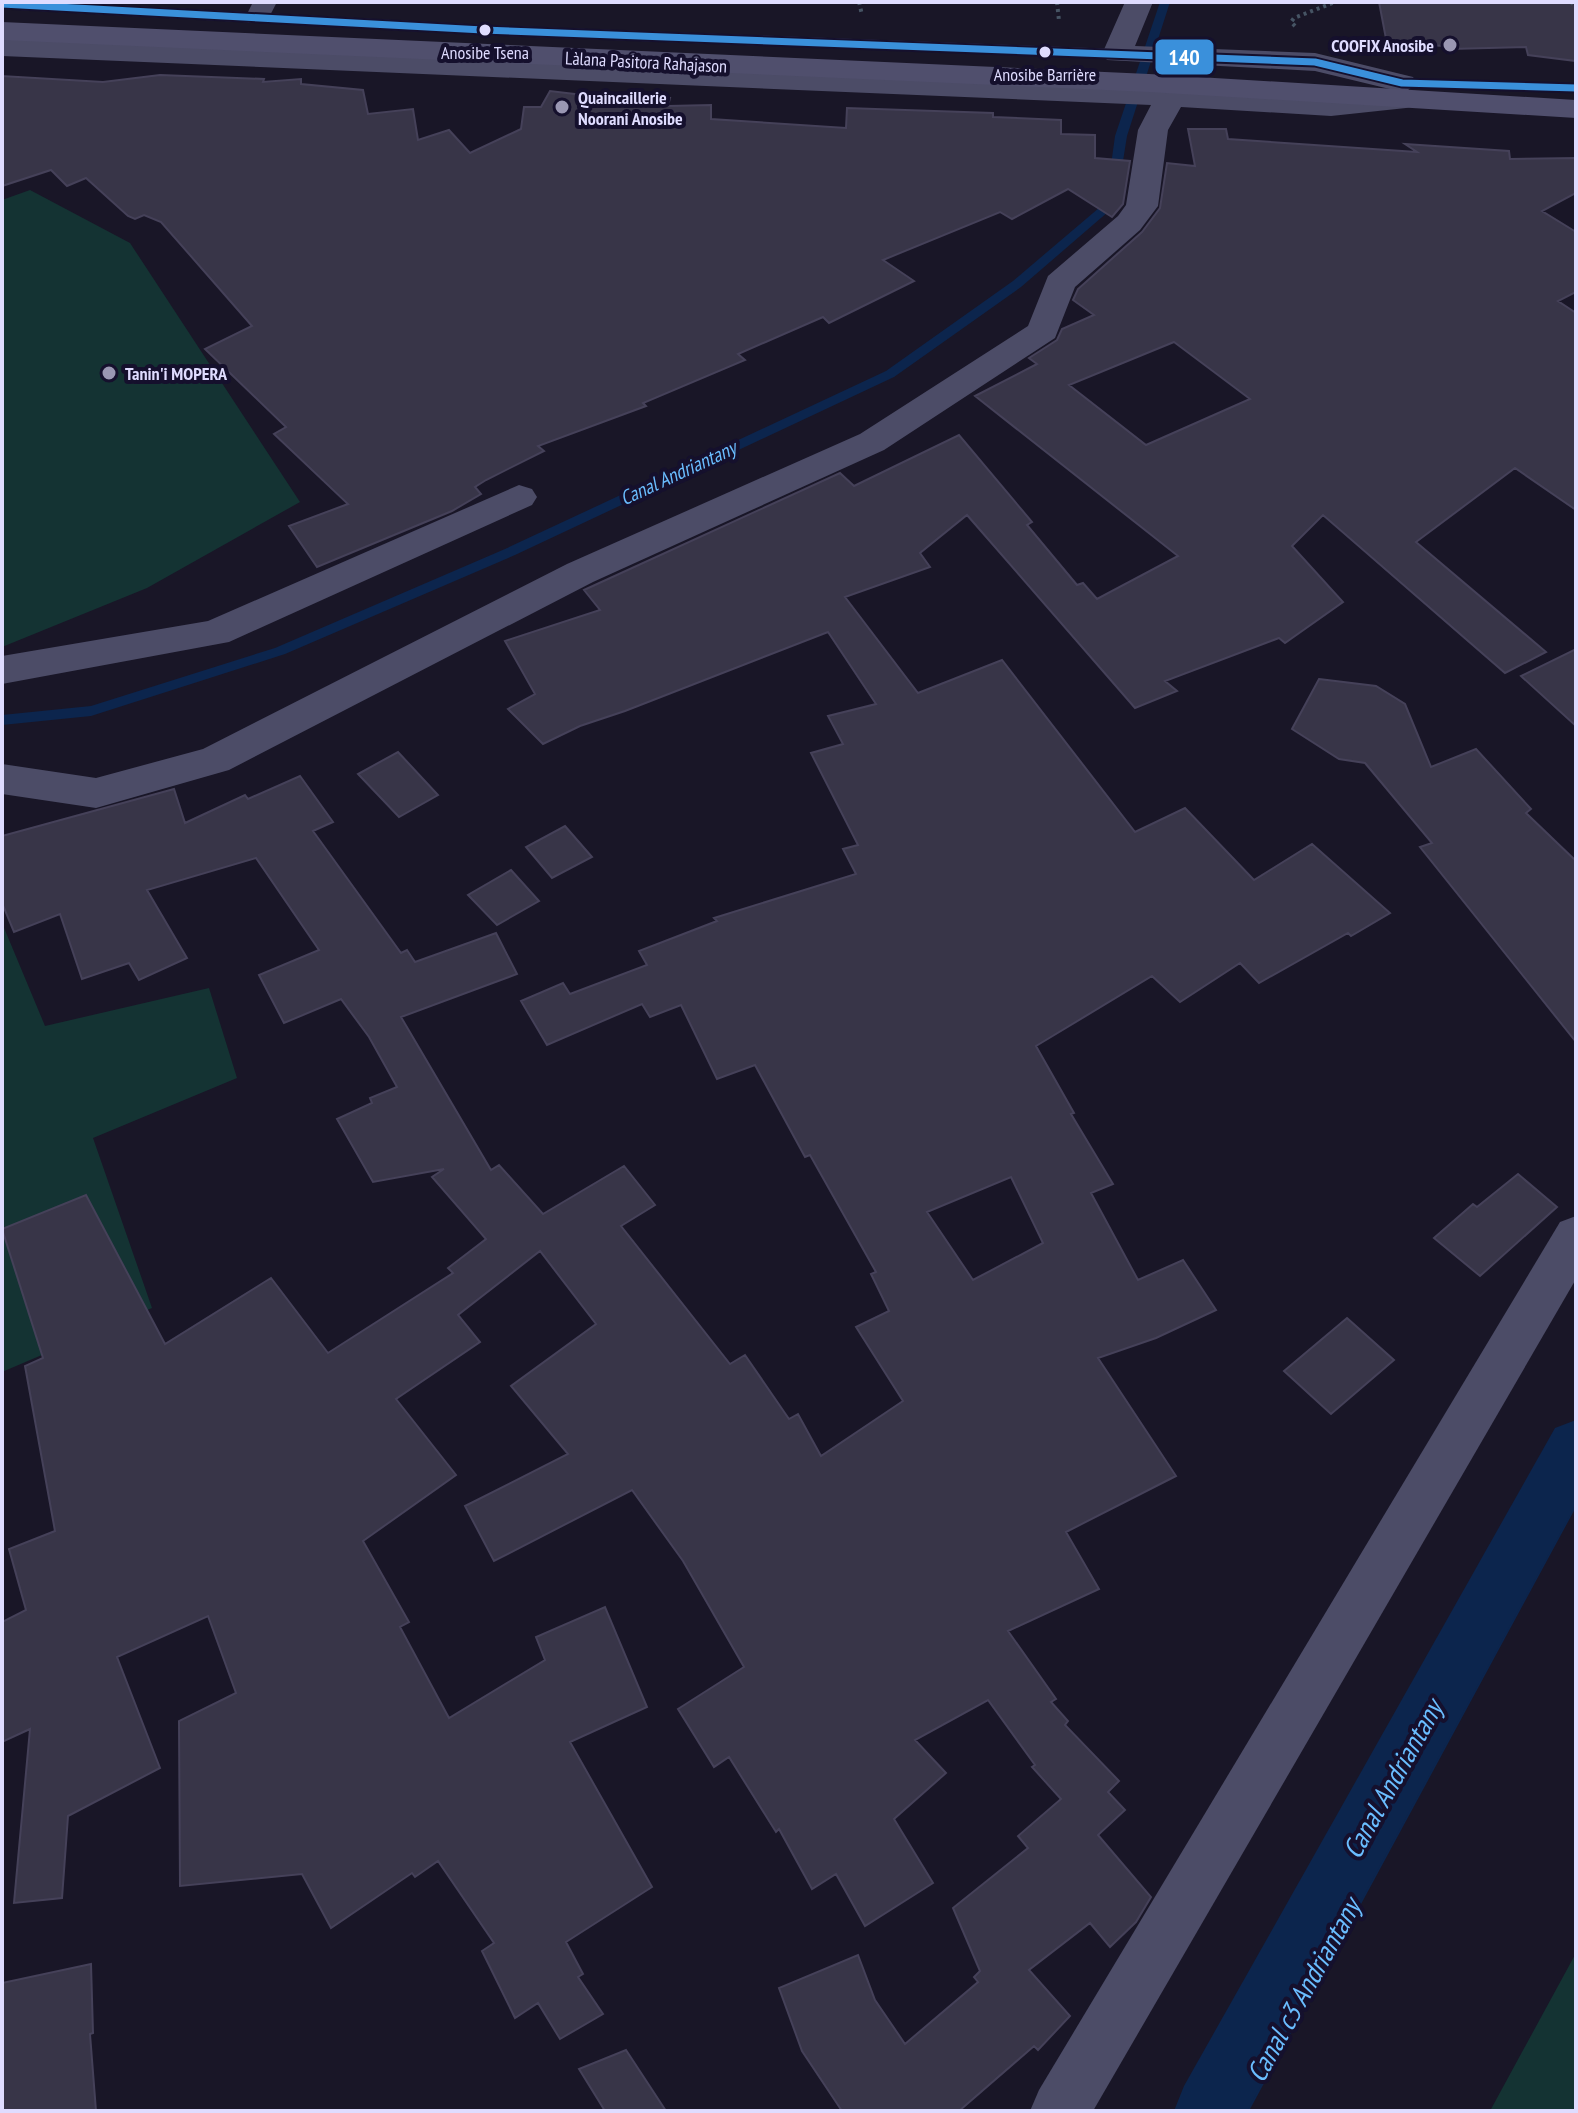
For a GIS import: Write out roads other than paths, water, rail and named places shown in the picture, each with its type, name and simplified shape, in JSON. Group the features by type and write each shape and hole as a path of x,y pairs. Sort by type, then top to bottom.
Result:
{"main road":[{"name":"Làlana Pasitora Rahajason","path":"2,14 1102,74"},
{"name":"Làlana Pasitora Rahajason","path":"2,31 1102,74"},
{"path":"1404,91 1576,88"},
{"path":"1404,91 1576,109"}],"street":[{"path":"1102,74 1139,2"},
{"path":"2,47 1102,74 1331,107 1404,91"},
{"path":"1102,74 1157,80 1315,62 1404,91"},
{"path":"2,779 96,793 215,760 580,573 872,442 1043,331 1060,283 1129,223 1142,206 1157,80"},
{"path":"2,670 216,633 519,497"},
{"path":"1060,2111 1576,1236"}],"lane":[{"path":"2,4 261,10 483,30 1102,74"}],"waterway":[{"name":"Canal Andriantany","path":"2,720 91,711 280,651 510,552 890,374 1017,284 1112,203 1121,136 1165,2"},
{"name":"Canal Andriantany","path":"1209,2111 1576,1447"},
{"name":"Canal c3 Andriantany","path":"1237,2111 1576,1489"}],"place":[{"name":"Anosibe Tsena","path":"485,30"},
{"name":"COOFIX Anosibe","path":"1450,45"},
{"name":"Anosibe Barrière","path":"1045,52"},
{"name":"Quaincaillerie Noorani Anosibe","path":"562,107"},
{"name":"Tanin'i MOPERA","path":"109,373"}]}
